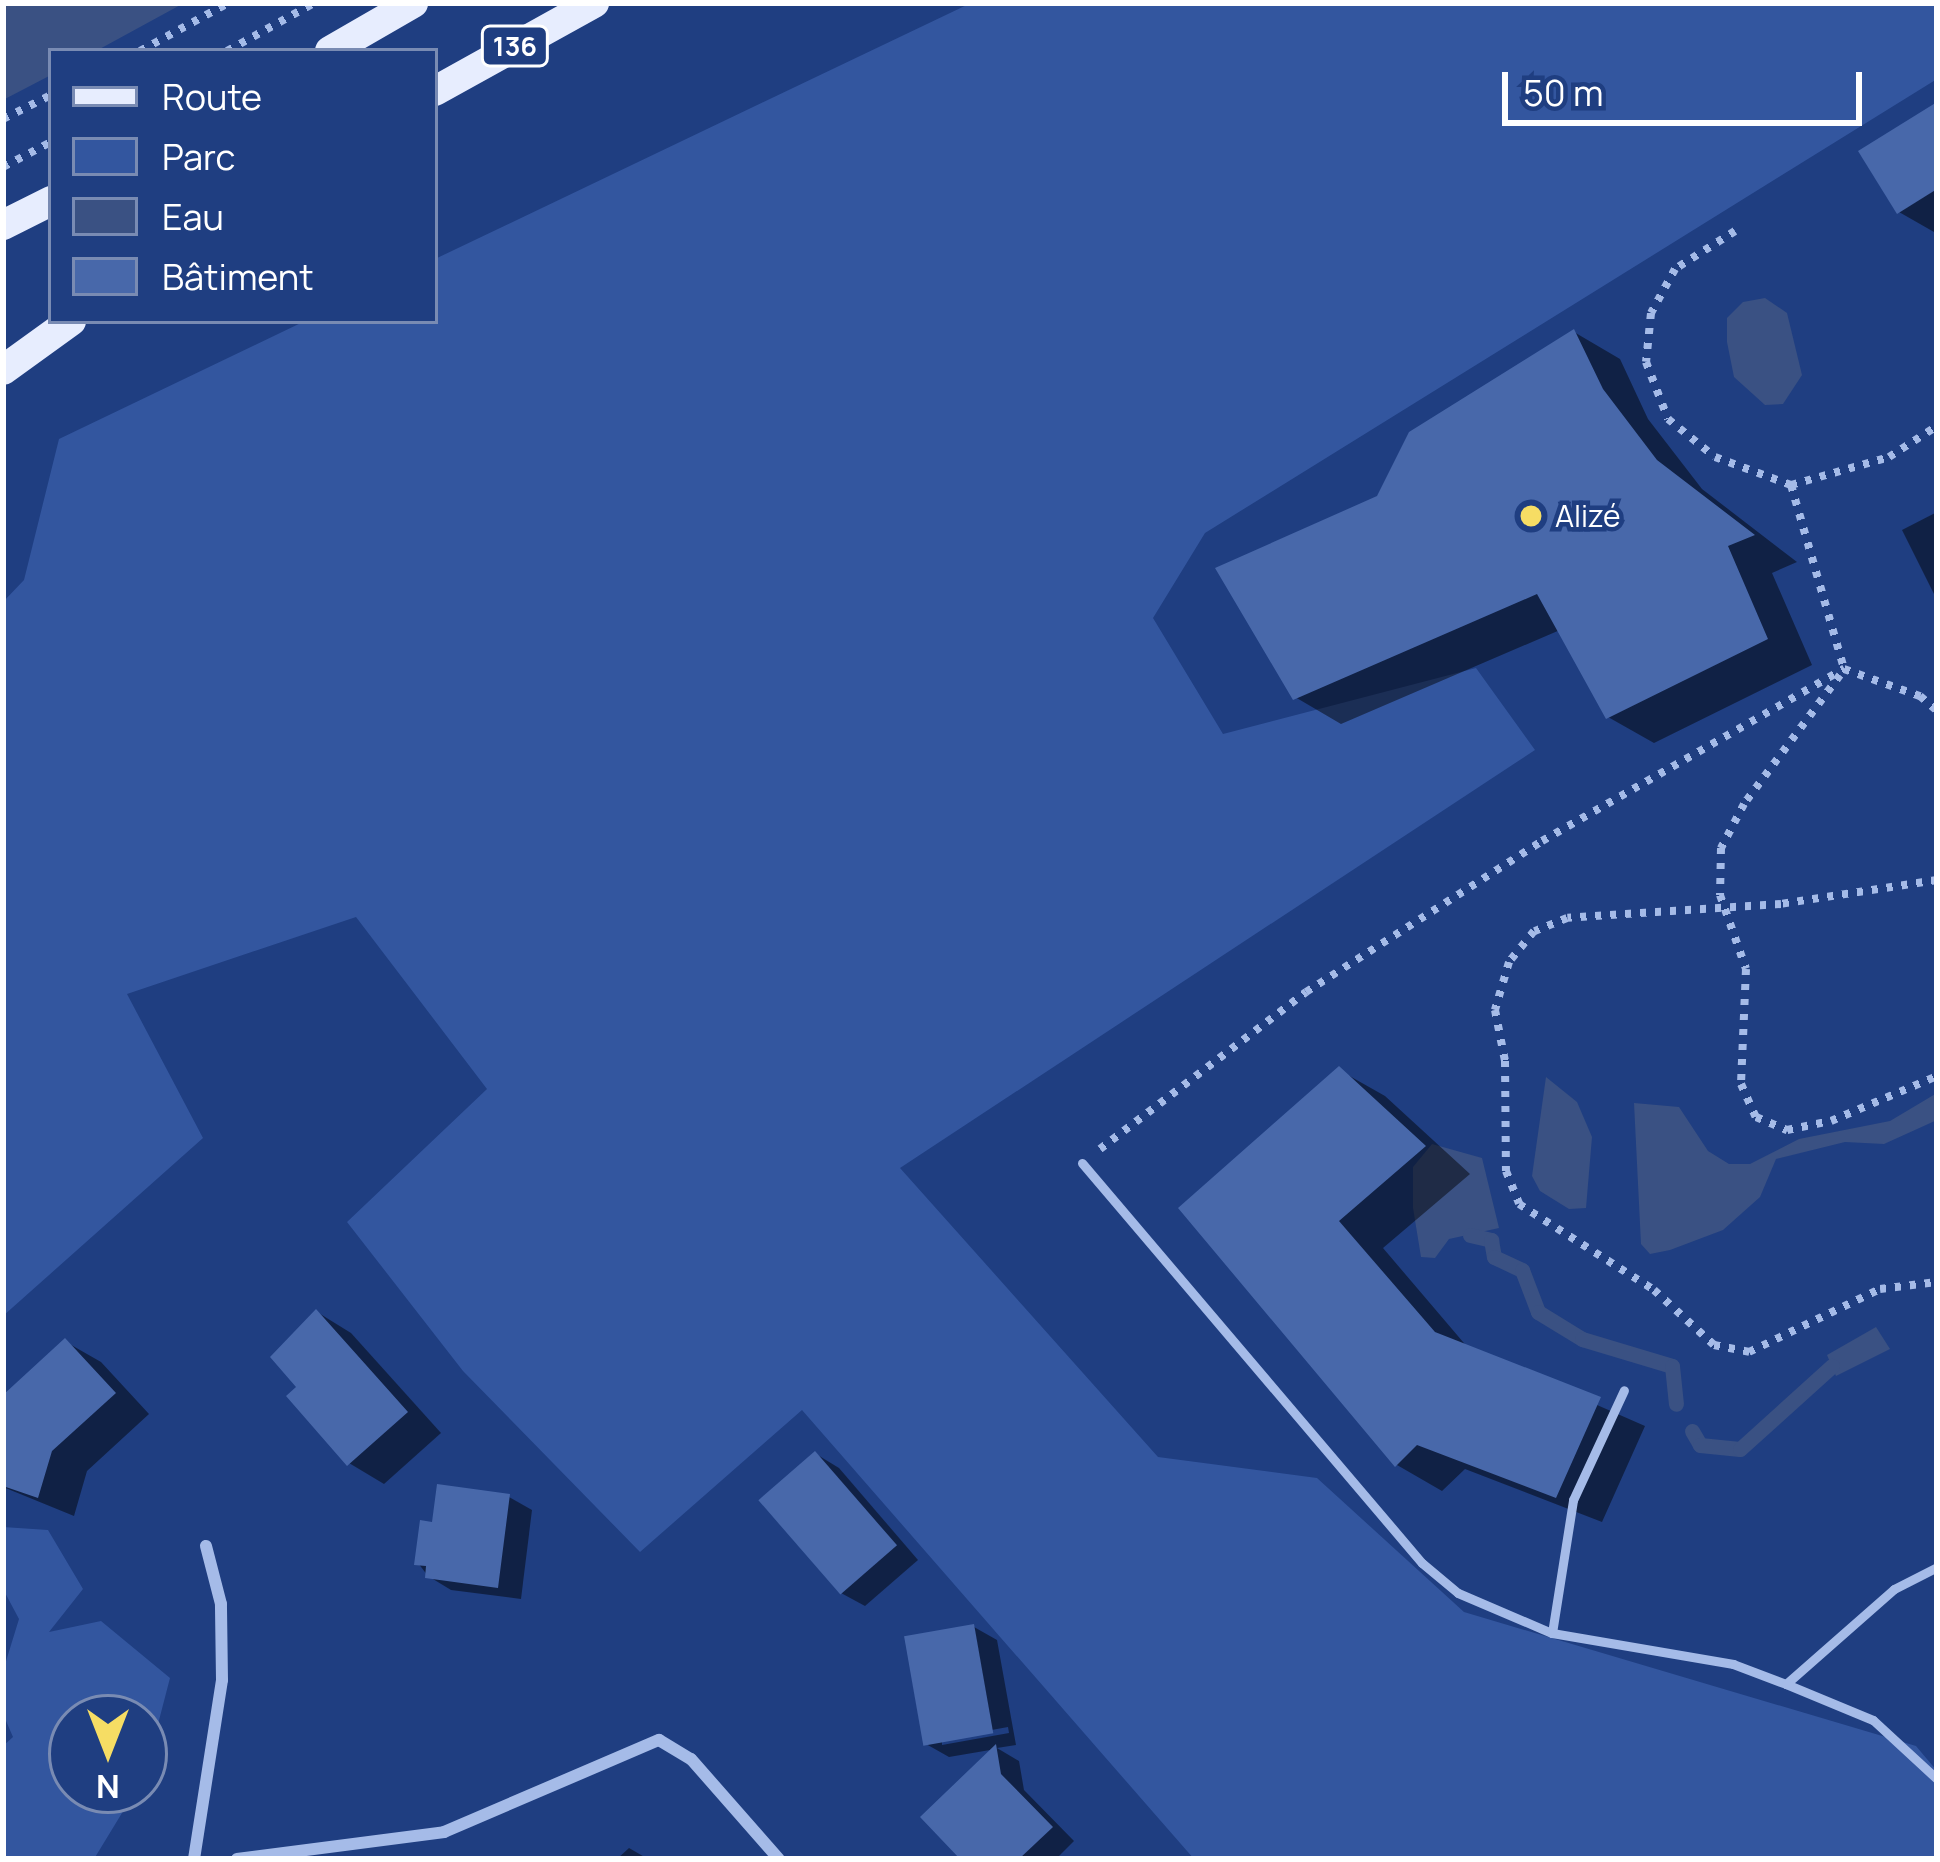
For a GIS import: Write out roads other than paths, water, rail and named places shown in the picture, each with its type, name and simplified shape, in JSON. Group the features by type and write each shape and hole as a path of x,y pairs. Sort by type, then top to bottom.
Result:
{"main road":[{"path":"335,48 413,3"},
{"name":"136","path":"438,89 594,3"},
{"path":"3,225 48,203"},
{"path":"3,370 67,324"}],"street":[{"path":"194,1859 223,1680 221,1604 206,1546"},
{"path":"237,1859 444,1832 659,1740 691,1759 779,1859"}],"lane":[{"path":"1082,1163 1422,1563 1458,1593 1552,1633 1733,1664 1786,1684 1873,1720 1937,1780"},
{"path":"1552,1633 1573,1500 1624,1390"},
{"path":"1786,1684 1894,1588 1937,1567"}],"water":[{"path":"3,3 184,3 102,48 48,48 48,77 3,100"},
{"path":"1765,298 1787,313 1802,375 1783,404 1765,405 1734,377 1727,342 1727,318 1743,302"},
{"path":"1546,1077 1577,1102 1592,1137 1586,1208 1569,1209 1540,1191 1532,1176"},
{"path":"1937,1093 1937,1120 1884,1144 1845,1142 1776,1159 1760,1197 1723,1230 1650,1254 1641,1244 1634,1103 1679,1107 1708,1151 1729,1164 1750,1164 1799,1139 1890,1121"},
{"path":"1432,1144 1482,1158 1499,1228 1449,1239 1435,1258 1421,1257 1413,1208 1413,1167"},
{"path":"1876,1327 1890,1349 1836,1376 1827,1355"}],"waterway":[{"path":"1470,1235 1491,1240 1494,1257 1522,1270 1538,1312 1582,1339 1672,1366 1676,1404"},
{"path":"1692,1431 1700,1445 1740,1449 1832,1366"}],"place":[{"name":"Alizé","path":"1531,516"}]}
